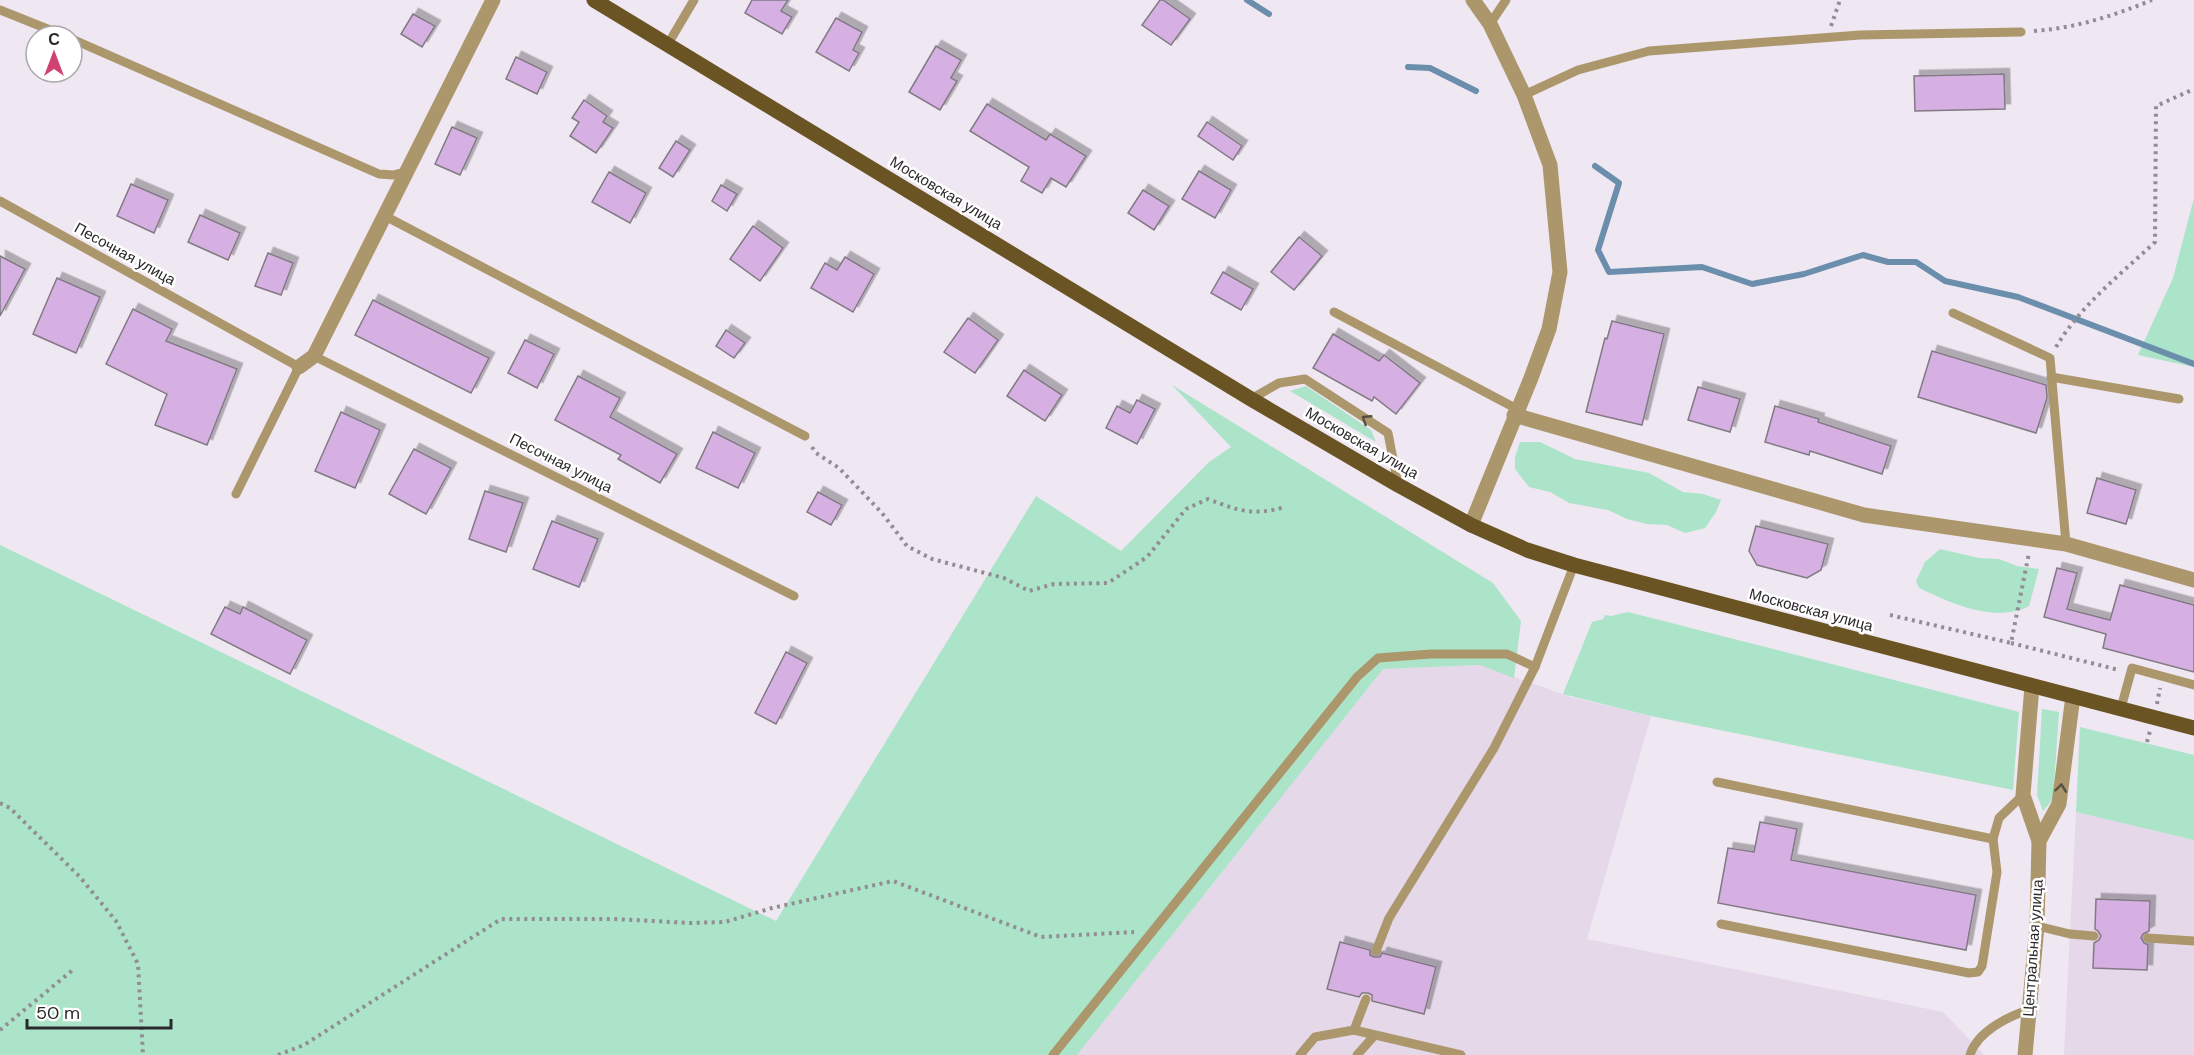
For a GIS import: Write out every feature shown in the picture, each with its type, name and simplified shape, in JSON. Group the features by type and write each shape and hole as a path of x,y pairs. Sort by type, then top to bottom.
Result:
{"main road":[{"name":"Московская улица","path":"594,0 1251,399 1471,525 1527,550 1574,566 2194,728"}],"street":[{"path":"299,367 314,356 493,0"},
{"path":"1471,525 1549,329 1560,273 1550,165 1524,94 1490,24 1473,0"},
{"path":"1516,412 1864,515 2066,544 2194,580"},
{"path":"2032,686 2023,795 2039,842"},
{"path":"2039,842 2059,804 2073,696"},
{"name":"Центральная улица","path":"2025,1055 2037,926 2039,842"}],"lane":[{"path":"668,44 694,0"},
{"path":"1490,24 1506,0"},
{"path":"0,10 35,24"},
{"path":"1524,94 1578,70 1649,51 1827,38 2021,32"},
{"path":"84,44 379,174 393,176 405,172"},
{"name":"Песочная улица","path":"0,201 299,367"},
{"path":"385,216 805,436"},
{"path":"1334,312 1516,412"},
{"path":"1953,313 2050,358 2066,544"},
{"name":"Песочная улица","path":"314,356 794,596"},
{"path":"236,494 299,367"},
{"path":"2051,377 2179,399"},
{"path":"1251,399 1279,383 1305,380 1388,433 1398,485"},
{"path":"1376,951 1389,918 1494,748 1535,667 1574,566"},
{"path":"1053,1055 1357,677 1378,658 1431,654 1507,654 1535,667"},
{"path":"2121,708 2132,668 2194,685"},
{"path":"1717,782 1993,839"},
{"path":"1721,924 1969,973 1978,972 1982,966 1997,872 1993,839 1999,818 2023,795"},
{"path":"2037,926 2070,934 2094,936"},
{"path":"2148,939 2194,941"},
{"path":"1353,1030 1366,999"},
{"path":"1970,1055 1973,1044 2009,1017 2028,1010"},
{"path":"1300,1055 1315,1037 1353,1030 1461,1055"},
{"path":"1357,1055 1374,1036"}],"path":[{"path":"1827,38 1840,0"},
{"path":"2021,32 2065,29 2125,11 2152,0"},
{"path":"2050,358 2069,325 2155,242 2156,106 2194,89"},
{"path":"805,436 816,453 839,468 882,513 907,546 932,559 1004,578 1029,591 1054,584 1108,582 1147,557 1186,509 1208,499 1233,509 1263,513 1285,507"},
{"path":"2011,643 2030,539"},
{"path":"1890,615 2130,674"},
{"path":"0,803 9,808 80,877 116,921 138,964 143,1055"},
{"path":"278,1055 304,1045 501,919 725,922 772,908 894,881 1041,937 1153,932"},
{"path":"0,1030 74,969"}],"shaded area":[{"path":"1480,665 1571,697 1651,716 1587,939 1943,1012 1984,1055 1077,1055 1383,669"},
{"path":"2076,812 2194,840 2194,1055 2064,1055"}],"green space":[{"path":"2194,198 2194,367 2138,355 2173,278"},
{"path":"1172,385 1493,583 1521,621 1514,678 1480,665 1383,669 1077,1055 0,1055 0,545 776,921 1036,496 1121,551 1209,462 1231,447"},
{"path":"1306,386 1371,430 1376,442 1290,391"},
{"path":"1520,442 1540,442 1575,459 1649,473 1683,492 1703,494 1721,500 1705,528 1685,533 1667,525 1647,524 1627,519 1608,510 1569,503 1550,492 1529,487 1515,469 1515,457"},
{"path":"1940,549 1979,558 1999,559 2017,566 2039,569 2029,606 2016,611 1988,612 1959,605 1919,588 1916,581 1925,562"},
{"path":"1628,612 2019,712 2013,790 1651,716 1563,694 1592,622 1603,619 1605,615"},
{"path":"2042,709 2059,712 2053,799 2043,811 2037,795"},
{"path":"2080,727 2194,755 2194,840 2076,812"}],"building":[{"path":"752,0 788,0 781,11 792,17 782,34 745,13"},
{"path":"1160,0 1190,19 1171,45 1142,25"},
{"path":"413,14 435,26 422,47 401,34"},
{"path":"836,18 862,32 853,50 859,53 849,71 816,52"},
{"path":"936,46 961,60 951,78 957,81 940,110 909,92"},
{"path":"516,57 547,72 537,94 506,79"},
{"path":"2004,74 2005,109 1915,111 1914,76"},
{"path":"584,100 607,116 603,122 613,128 596,153 570,136 579,122 572,118"},
{"path":"987,104 1046,140 1050,134 1086,156 1066,187 1051,178 1042,193 1021,181 1029,167 970,131"},
{"path":"1207,122 1242,146 1233,160 1198,136"},
{"path":"452,127 477,138 460,175 435,164"},
{"path":"676,141 690,150 673,177 659,168"},
{"path":"1199,171 1231,190 1215,218 1182,199"},
{"path":"609,172 646,193 630,223 592,202"},
{"path":"131,184 168,200 154,233 117,216"},
{"path":"721,185 737,194 727,211 712,201"},
{"path":"1143,190 1169,206 1154,230 1128,213"},
{"path":"200,215 240,233 228,260 188,242"},
{"path":"753,226 783,248 760,281 730,259"},
{"path":"1299,237 1322,256 1294,290 1271,272"},
{"path":"268,253 293,263 281,295 255,286"},
{"path":"0,256 25,269 0,316"},
{"path":"845,257 874,274 853,312 811,288 825,263 837,270"},
{"path":"1223,272 1253,289 1241,310 1211,293"},
{"path":"57,278 100,297 76,353 33,334"},
{"path":"373,300 489,358 471,393 355,335"},
{"path":"133,309 172,329 166,341 237,369 207,445 155,425 167,394 106,364"},
{"path":"968,318 998,340 975,373 944,352"},
{"path":"1612,321 1664,334 1642,425 1586,412 1605,338 1607,339"},
{"path":"726,330 745,343 734,358 716,346"},
{"path":"1333,334 1379,361 1384,355 1420,383 1396,414 1374,397 1372,401 1313,368"},
{"path":"525,340 554,354 537,388 508,373"},
{"path":"1932,351 2046,385 2047,398 2036,433 1918,397"},
{"path":"1024,370 1062,395 1045,421 1007,396"},
{"path":"578,376 620,398 610,417 677,454 660,483 618,459 621,455 555,420"},
{"path":"1698,387 1740,399 1730,432 1688,420"},
{"path":"1137,400 1155,409 1137,444 1106,428 1117,406 1130,413"},
{"path":"1775,406 1819,419 1818,422 1891,446 1882,474 1810,451 1809,455 1765,442"},
{"path":"341,412 380,430 355,488 315,471"},
{"path":"713,432 755,453 738,488 696,468"},
{"path":"414,449 451,468 426,514 389,494"},
{"path":"2097,478 2136,490 2126,524 2087,513"},
{"path":"485,491 523,503 506,552 469,539"},
{"path":"818,492 842,505 831,525 807,512"},
{"path":"552,521 598,539 579,587 533,569"},
{"path":"1756,526 1828,544 1821,570 1807,578 1757,565 1749,551"},
{"path":"2057,568 2077,573 2067,609 2110,620 2120,585 2194,605 2194,672 2103,648 2106,634 2044,617"},
{"path":"225,607 240,614 243,607 307,640 290,674 211,634"},
{"path":"786,652 807,663 776,724 755,713"},
{"path":"1760,822 1797,829 1791,860 1976,895 1966,950 1718,903 1728,848 1754,852"},
{"path":"2096,899 2150,901 2149,931 2141,938 2148,945 2147,970 2093,968 2094,943 2101,936 2095,929"},
{"path":"1340,942 1370,950 1370,955 1374,957 1380,957 1382,953 1436,967 1424,1014 1372,1001 1372,995 1368,993 1362,993 1359,997 1327,989"}],"waterway":[{"path":"1247,0 1269,14"},
{"path":"1408,67 1430,68 1476,91"},
{"path":"1595,166 1619,183 1598,250 1609,272 1702,267 1752,284 1804,274 1863,255 1888,262 1916,262 1945,281 2018,297 2194,364"}]}
